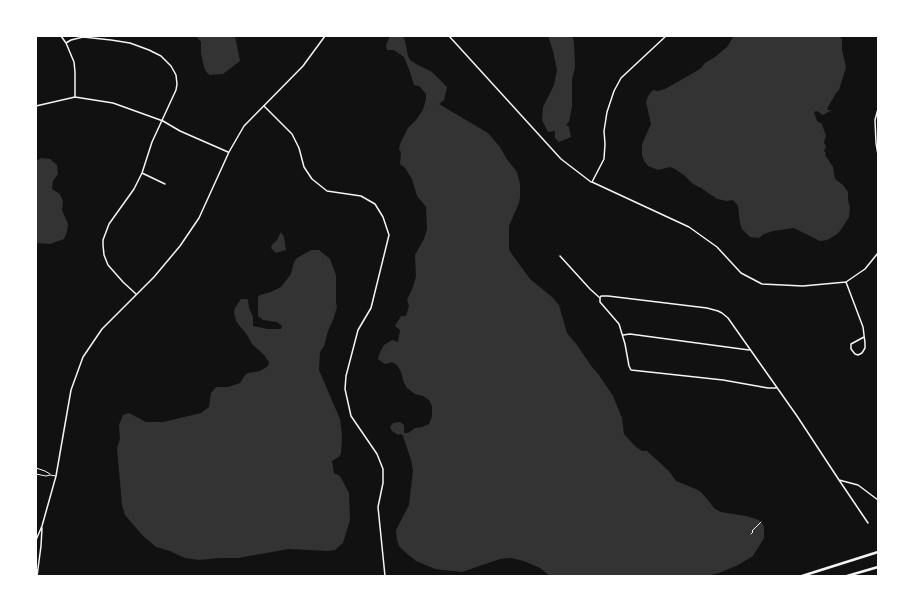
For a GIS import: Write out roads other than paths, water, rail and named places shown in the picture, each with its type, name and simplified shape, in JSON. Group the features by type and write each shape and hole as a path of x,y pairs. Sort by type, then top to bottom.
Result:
{"main road":[{"path":"802,576 810,575 878,552"},
{"path":"847,576 878,567"}],"street":[{"path":"61,36 66,43 75,67 75,97"},
{"path":"36,540 42,526 56,476 61,454 68,400 79,366 88,350 102,329 168,262 187,237 199,218 229,152 244,126 303,66 325,36"},
{"path":"449,36 561,159 592,182 689,227 717,246 741,273 762,284 803,286 846,282 865,269 878,253"},
{"path":"592,182 604,159 604,130 607,112 614,91 621,78 666,36"},
{"path":"66,43 83,37 122,41 140,46 161,56 176,75 176,90 152,142 142,173 134,189 109,224 102,246 108,265 136,294"},
{"path":"36,106 75,97 113,103 163,121 180,131 229,152"},
{"path":"264,106 292,134 299,148 304,167 312,179 327,191 361,196 375,204 383,217 389,235 371,308 358,330 346,376 345,389 351,416 377,454 383,469 383,483 378,507 385,576"},
{"path":"878,109 875,120 878,155"},
{"path":"142,173 165,184"},
{"path":"560,256 600,298 600,302 619,324 631,370 722,380 776,388"},
{"path":"846,282 863,327 864,337 865,348 862,353 858,355 854,354 851,349 852,344 864,337"},
{"path":"600,298 601,296 608,296 708,308 718,311 728,318 868,523"},
{"path":"623,335 630,334 749,350"},
{"path":"839,480 858,485 878,500"},
{"path":"37,576 42,526"}],"lane":[{"path":"36,468 50,475"},
{"path":"36,474 56,476"}]}
